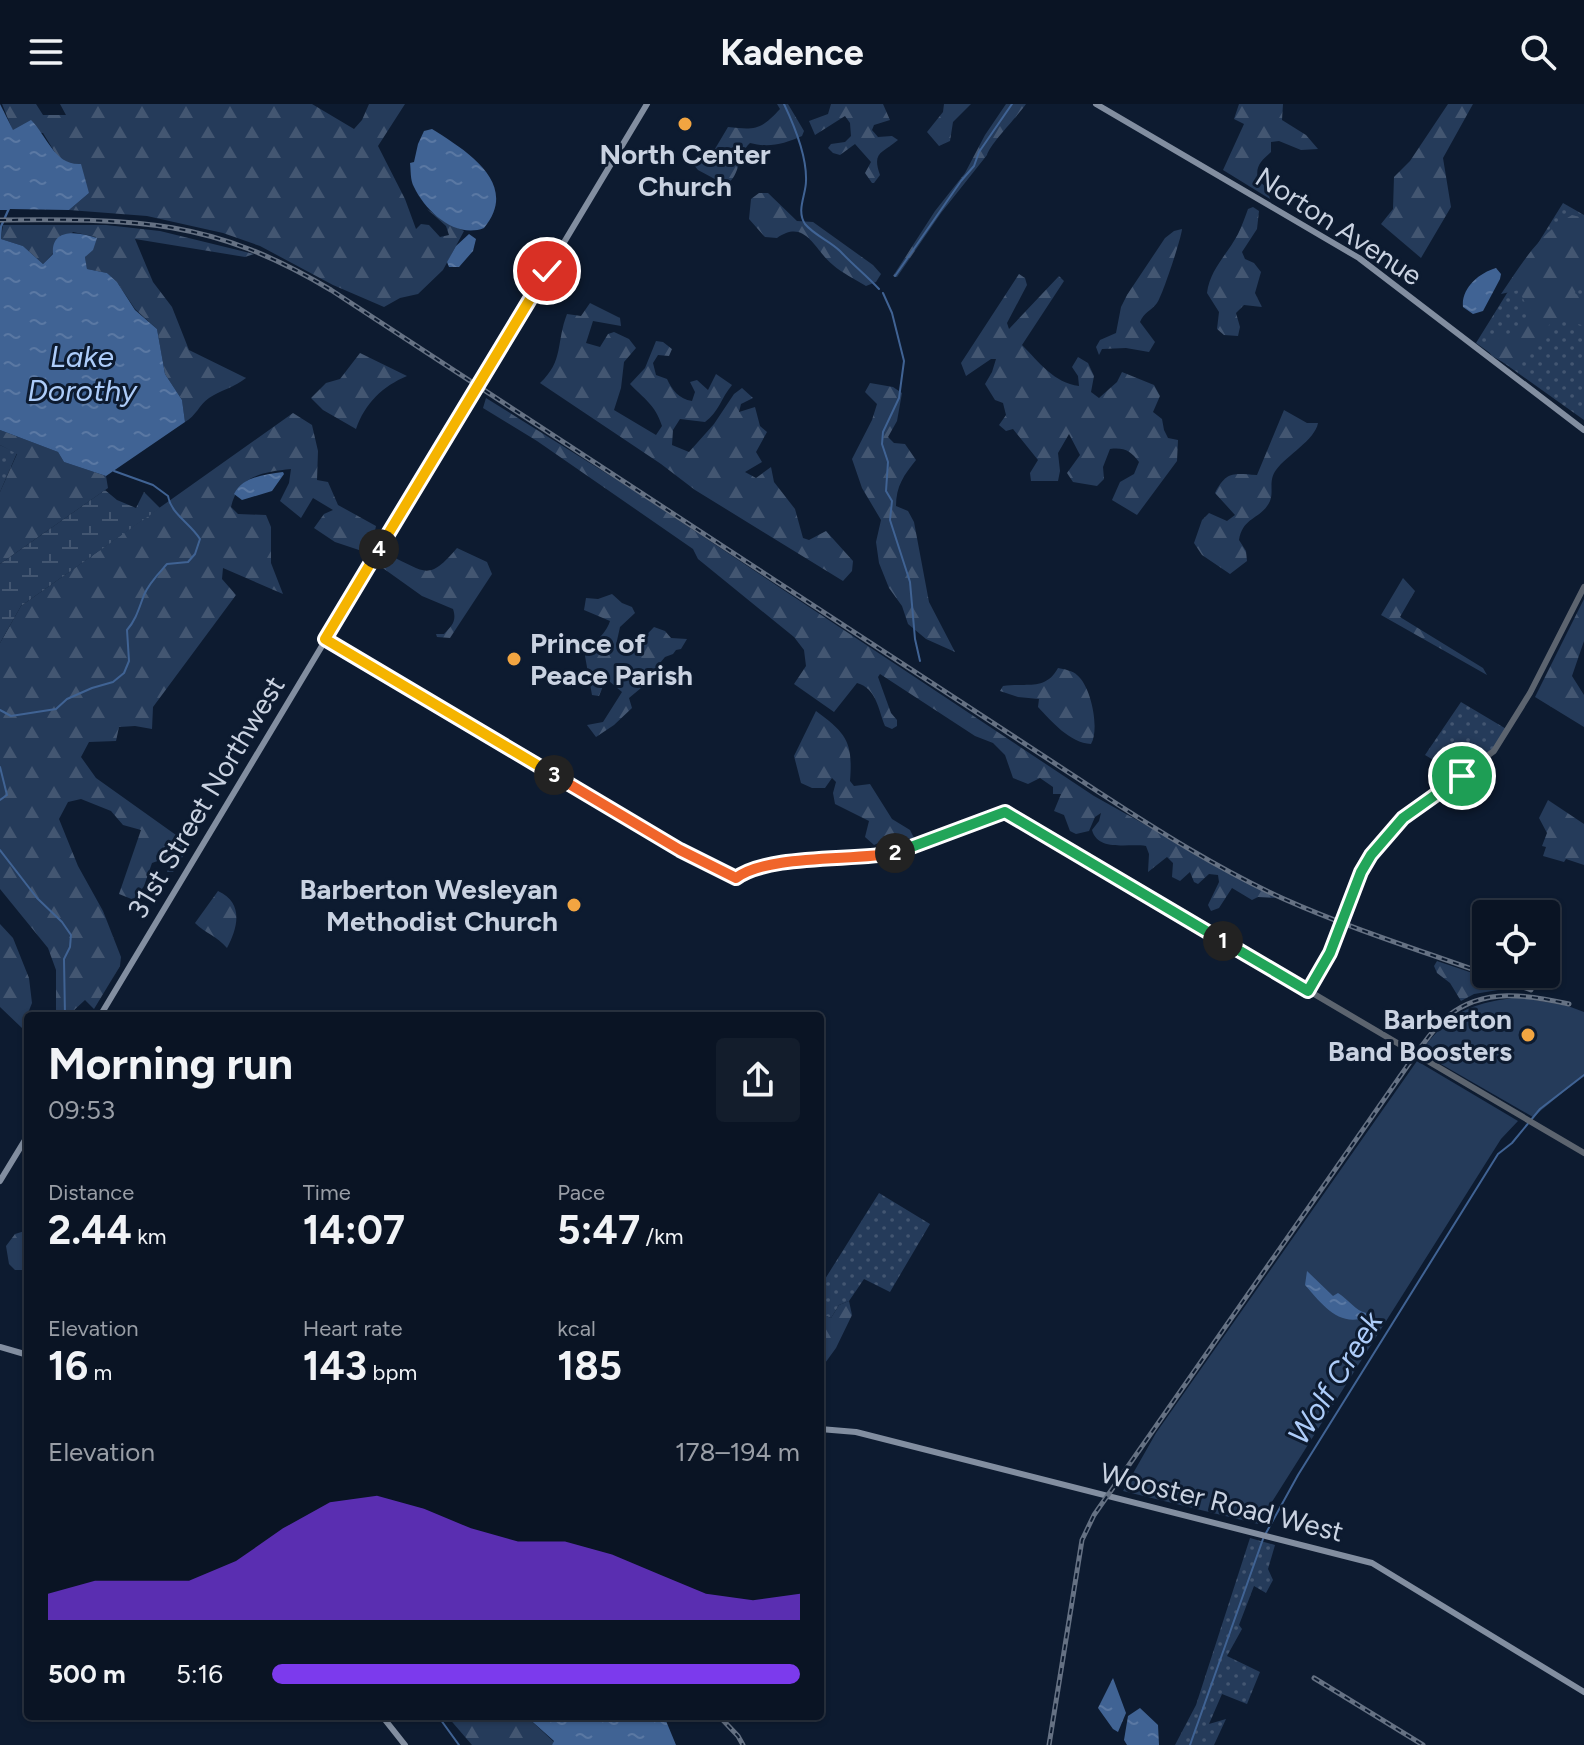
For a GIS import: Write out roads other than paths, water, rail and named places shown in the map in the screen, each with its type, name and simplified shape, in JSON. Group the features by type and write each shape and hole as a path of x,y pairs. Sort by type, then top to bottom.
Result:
{"main road":[{"name":"31st Street Northwest","path":"102,1012 647,104"},
{"name":"Norton Avenue","path":"1096,104 1359,258 1584,430"},
{"path":"0,1181 24,1142"},
{"path":"0,1347 24,1354"},
{"name":"Wooster Road West","path":"824,1429 856,1432 1377,1565 1584,1692"},
{"path":"385,1720 405,1745"}],"street":[{"path":"1308,991 1340,930 1361,872 1395,825 1418,805 1487,758 1503,740 1584,587"},
{"path":"325,639 680,850 736,878 746,872 790,862 891,854 1005,812 1584,1153"}],"water":[{"name":"Lake Dorothy","path":"0,104 13,130 31,120 58,155 64,160 81,164 89,193 69,210 10,209 2,227 1,239 23,246 43,264 53,254 56,239 61,235 75,233 97,238 93,250 85,257 87,269 107,273 117,282 135,310 157,329 165,374 182,400 185,422 106,476 64,462 58,452 0,430 0,226 7,210 0,210"},
{"path":"432,129 473,158 493,182 496,196 494,212 484,228 463,230 443,221 426,206 414,187 410,163 414,162 424,131"},
{"path":"469,234 476,239 473,251 459,267 449,267 447,262 456,246"},
{"path":"1496,268 1501,274 1500,279 1483,311 1473,314 1463,307 1468,288 1483,274"},
{"path":"283,472 272,491 242,500 234,494 248,480"},
{"path":"1307,1271 1333,1296 1338,1293 1366,1313 1366,1317 1347,1319 1331,1312 1305,1285"},
{"path":"1113,1678 1126,1713 1118,1732 1098,1708"},
{"path":"1140,1708 1158,1725 1159,1745 1127,1745 1124,1740 1128,1716"},
{"path":"530,1720 666,1720 676,1745 552,1745 554,1741"}],"waterway":[{"path":"784,104 805,162 802,219 879,289"},
{"path":"895,276 974,166 979,152 1012,104"},
{"path":"883,293 892,313 904,361 899,398 883,432 882,444 888,462 886,491 892,501 890,520 910,582 920,661"},
{"path":"0,710 11,716 56,709 67,699 113,682 124,673 129,661 127,630 154,578 167,564 188,562 195,554 200,539 173,508 168,496 153,485 114,471"},
{"path":"0,767 7,795 0,800"},
{"path":"0,850 71,935 64,959 65,1012"},
{"name":"Wolf Creek","path":"1266,1533 1298,1475 1498,1154 1512,1143 1540,1109 1584,1075"},
{"name":"Wolf Creek","path":"1190,1745 1263,1539"},
{"path":"441,1720 459,1745"}],"railway":[{"path":"0,220 92,220 171,228 209,236 288,266 331,290 1188,848 1235,875 1309,910 1472,969"},
{"path":"1526,988 1531,990"},
{"path":"1049,1745 1082,1540 1094,1515 1415,1055 1443,1020 1476,1001 1523,996 1569,1004"},
{"path":"1314,1678 1423,1745"},
{"path":"723,1720 743,1745"}],"place":[{"name":"North Center Church","path":"685,124"},
{"name":"Prince of Peace Parish","path":"514,659"},
{"name":"Barberton Wesleyan Methodist Church","path":"574,905"},
{"name":"Barberton Band Boosters","path":"1528,1035"}]}
